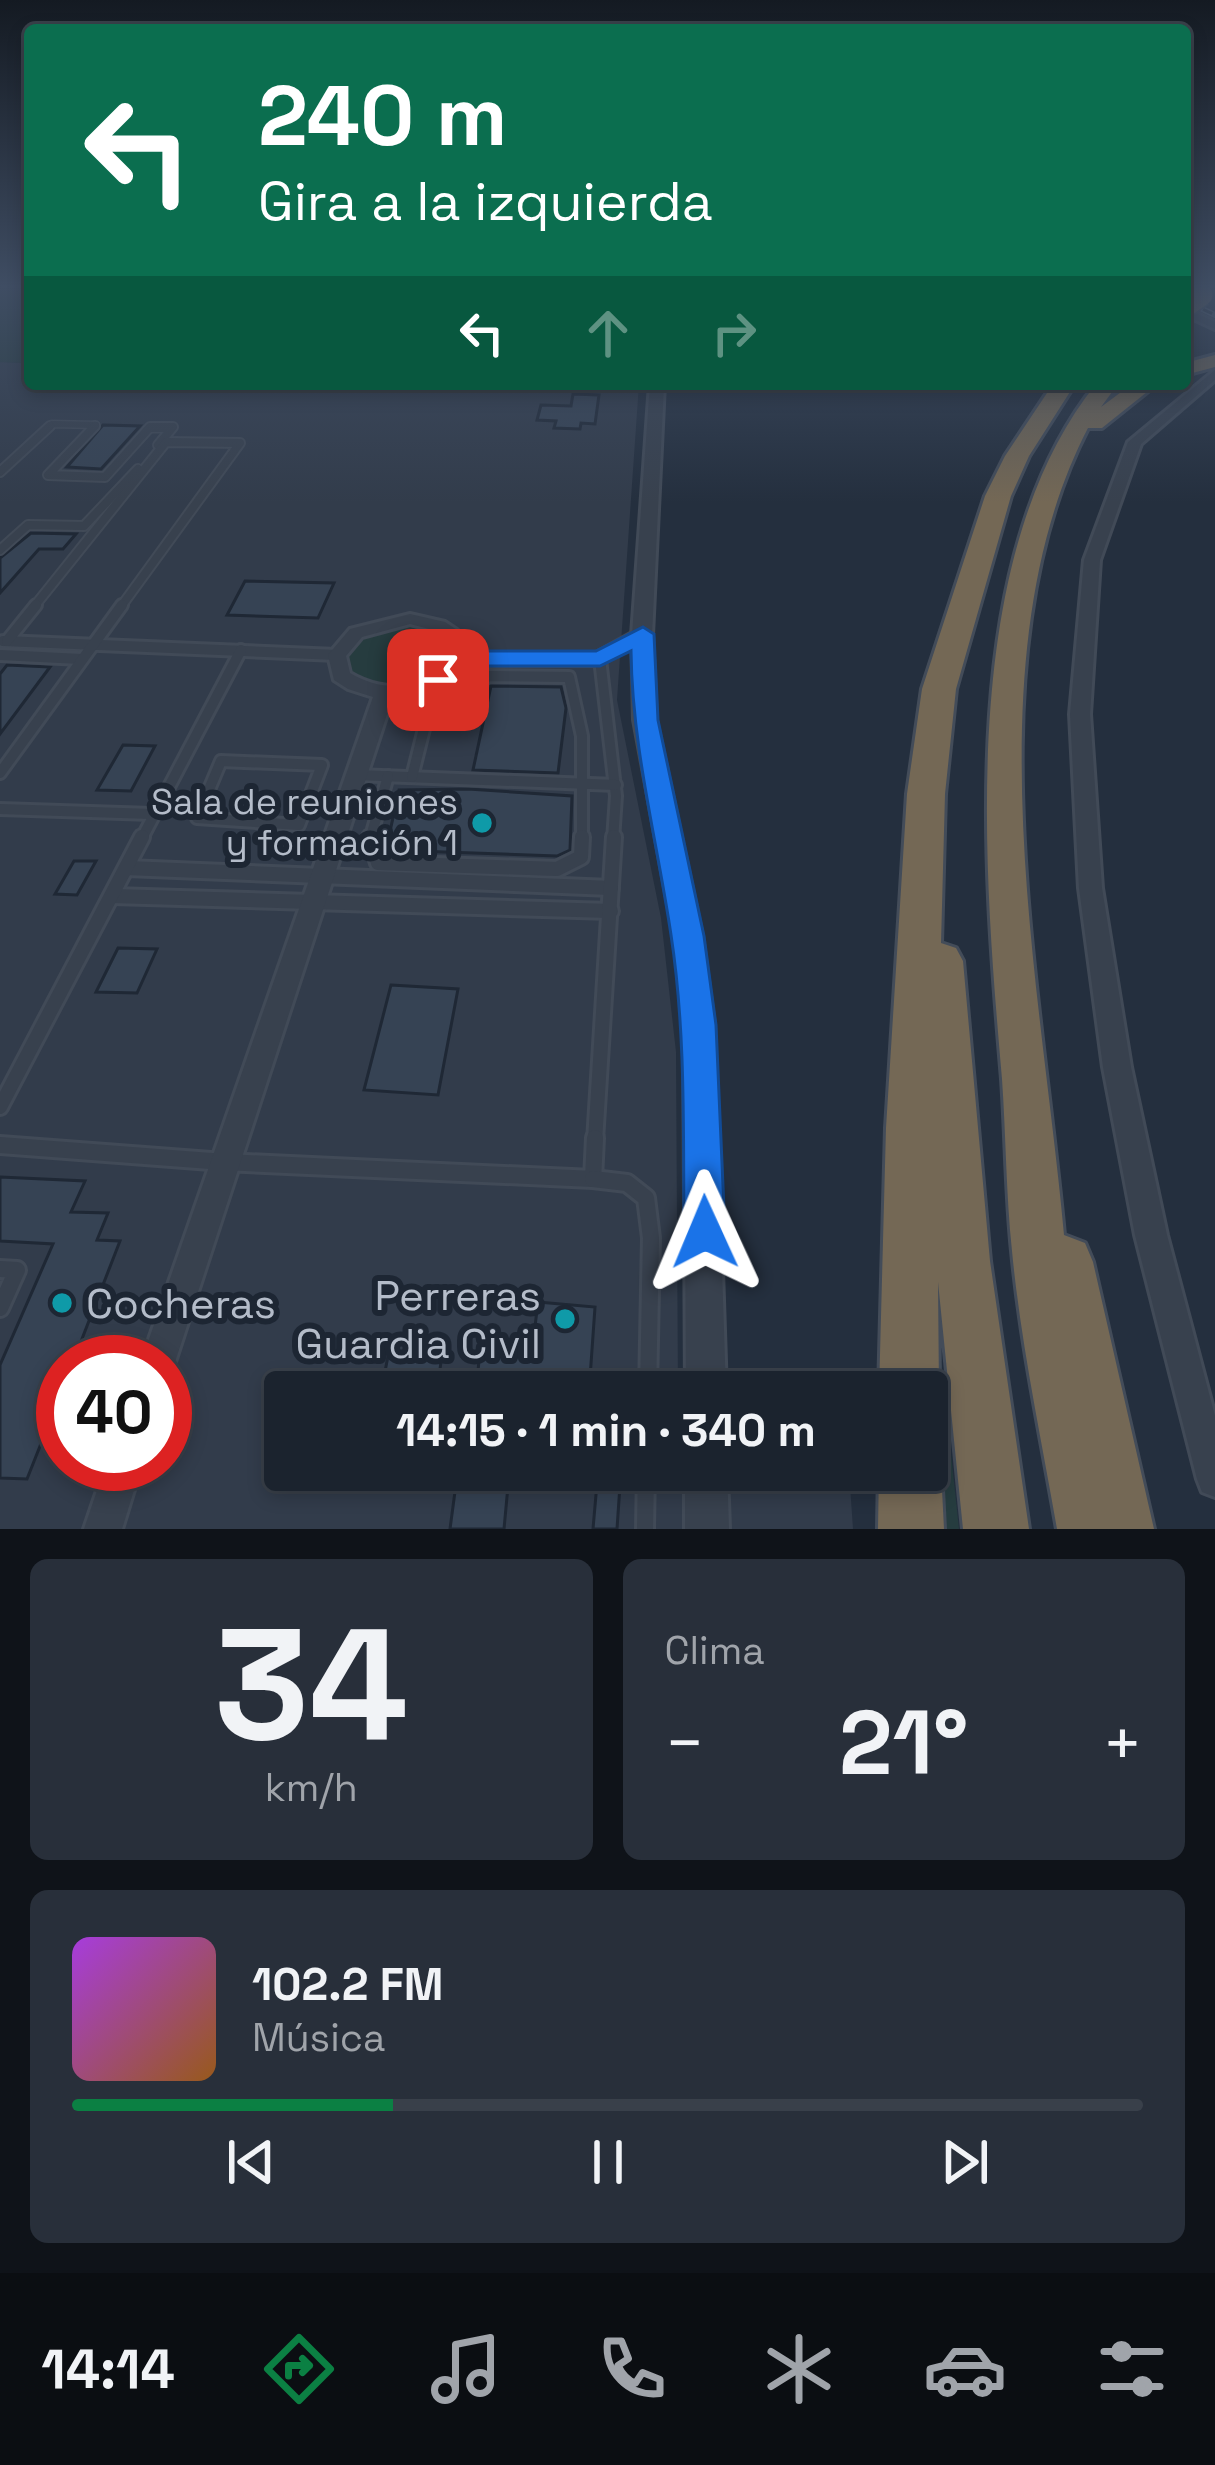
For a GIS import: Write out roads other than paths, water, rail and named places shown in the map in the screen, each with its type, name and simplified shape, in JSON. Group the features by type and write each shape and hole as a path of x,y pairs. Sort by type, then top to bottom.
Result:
{"highway":[{"path":"909,1371 911,1128 926,794 939,689 998,496 1017,456 1060,390"},
{"path":"1090,1529 1039,1247 1008,927 1004,768 1012,651 1027,565 1058,459 1103,390"},
{"path":"1048,496 1063,481 1078,446 1103,412 1137,390"},
{"path":"958,628 944,786 939,926 963,1262 996,1529"},
{"path":"1033,1152 1063,1246 1121,1529"},
{"path":"910,1491 911,1529"}],"street":[{"path":"657,390 643,634 645,720 688,936 699,1025 706,1371"},
{"path":"1182,390 1159,408 1125,463 1106,513 1088,588 1079,717 1096,938 1111,1046 1143,1199 1215,1479"},
{"path":"457,659 454,636 428,621 410,619 372,625 344,643 337,655 341,676 351,685 384,693 422,688 438,680 457,659 600,658 643,634"},
{"path":"167,1335 384,693"},
{"path":"103,1529 115,1491"},
{"path":"706,1491 707,1529"}],"lane":[{"path":"0,472 52,424 97,425 48,476 105,477 150,427 173,427 84,526 28,525 0,550"},
{"path":"0,773 240,443 166,442 3,641"},
{"path":"3,641 337,655"},
{"path":"0,1107 241,650"},
{"path":"0,657 81,659"},
{"path":"593,1179 616,785 600,658"},
{"path":"388,776 369,840 370,854 378,863 570,866 581,857 584,784 572,681 561,676 489,676 429,709 412,777"},
{"path":"220,761 322,764 299,825 196,818 201,802 220,761"},
{"path":"356,775 616,785"},
{"path":"159,800 201,802"},
{"path":"0,809 152,814"},
{"path":"127,868 317,890 610,911"},
{"path":"112,896 611,888"},
{"path":"0,1145 627,1183 646,1198 651,1238 648,1371"},
{"path":"0,1269 17,1270 0,1307"},
{"path":"645,1529 646,1491"}],"place":[{"name":"Sala de reuniones y formación 1","path":"482,823"},
{"name":"Cocheras","path":"62,1303"},
{"name":"Perreras Guardia Civil","path":"565,1319"}]}
